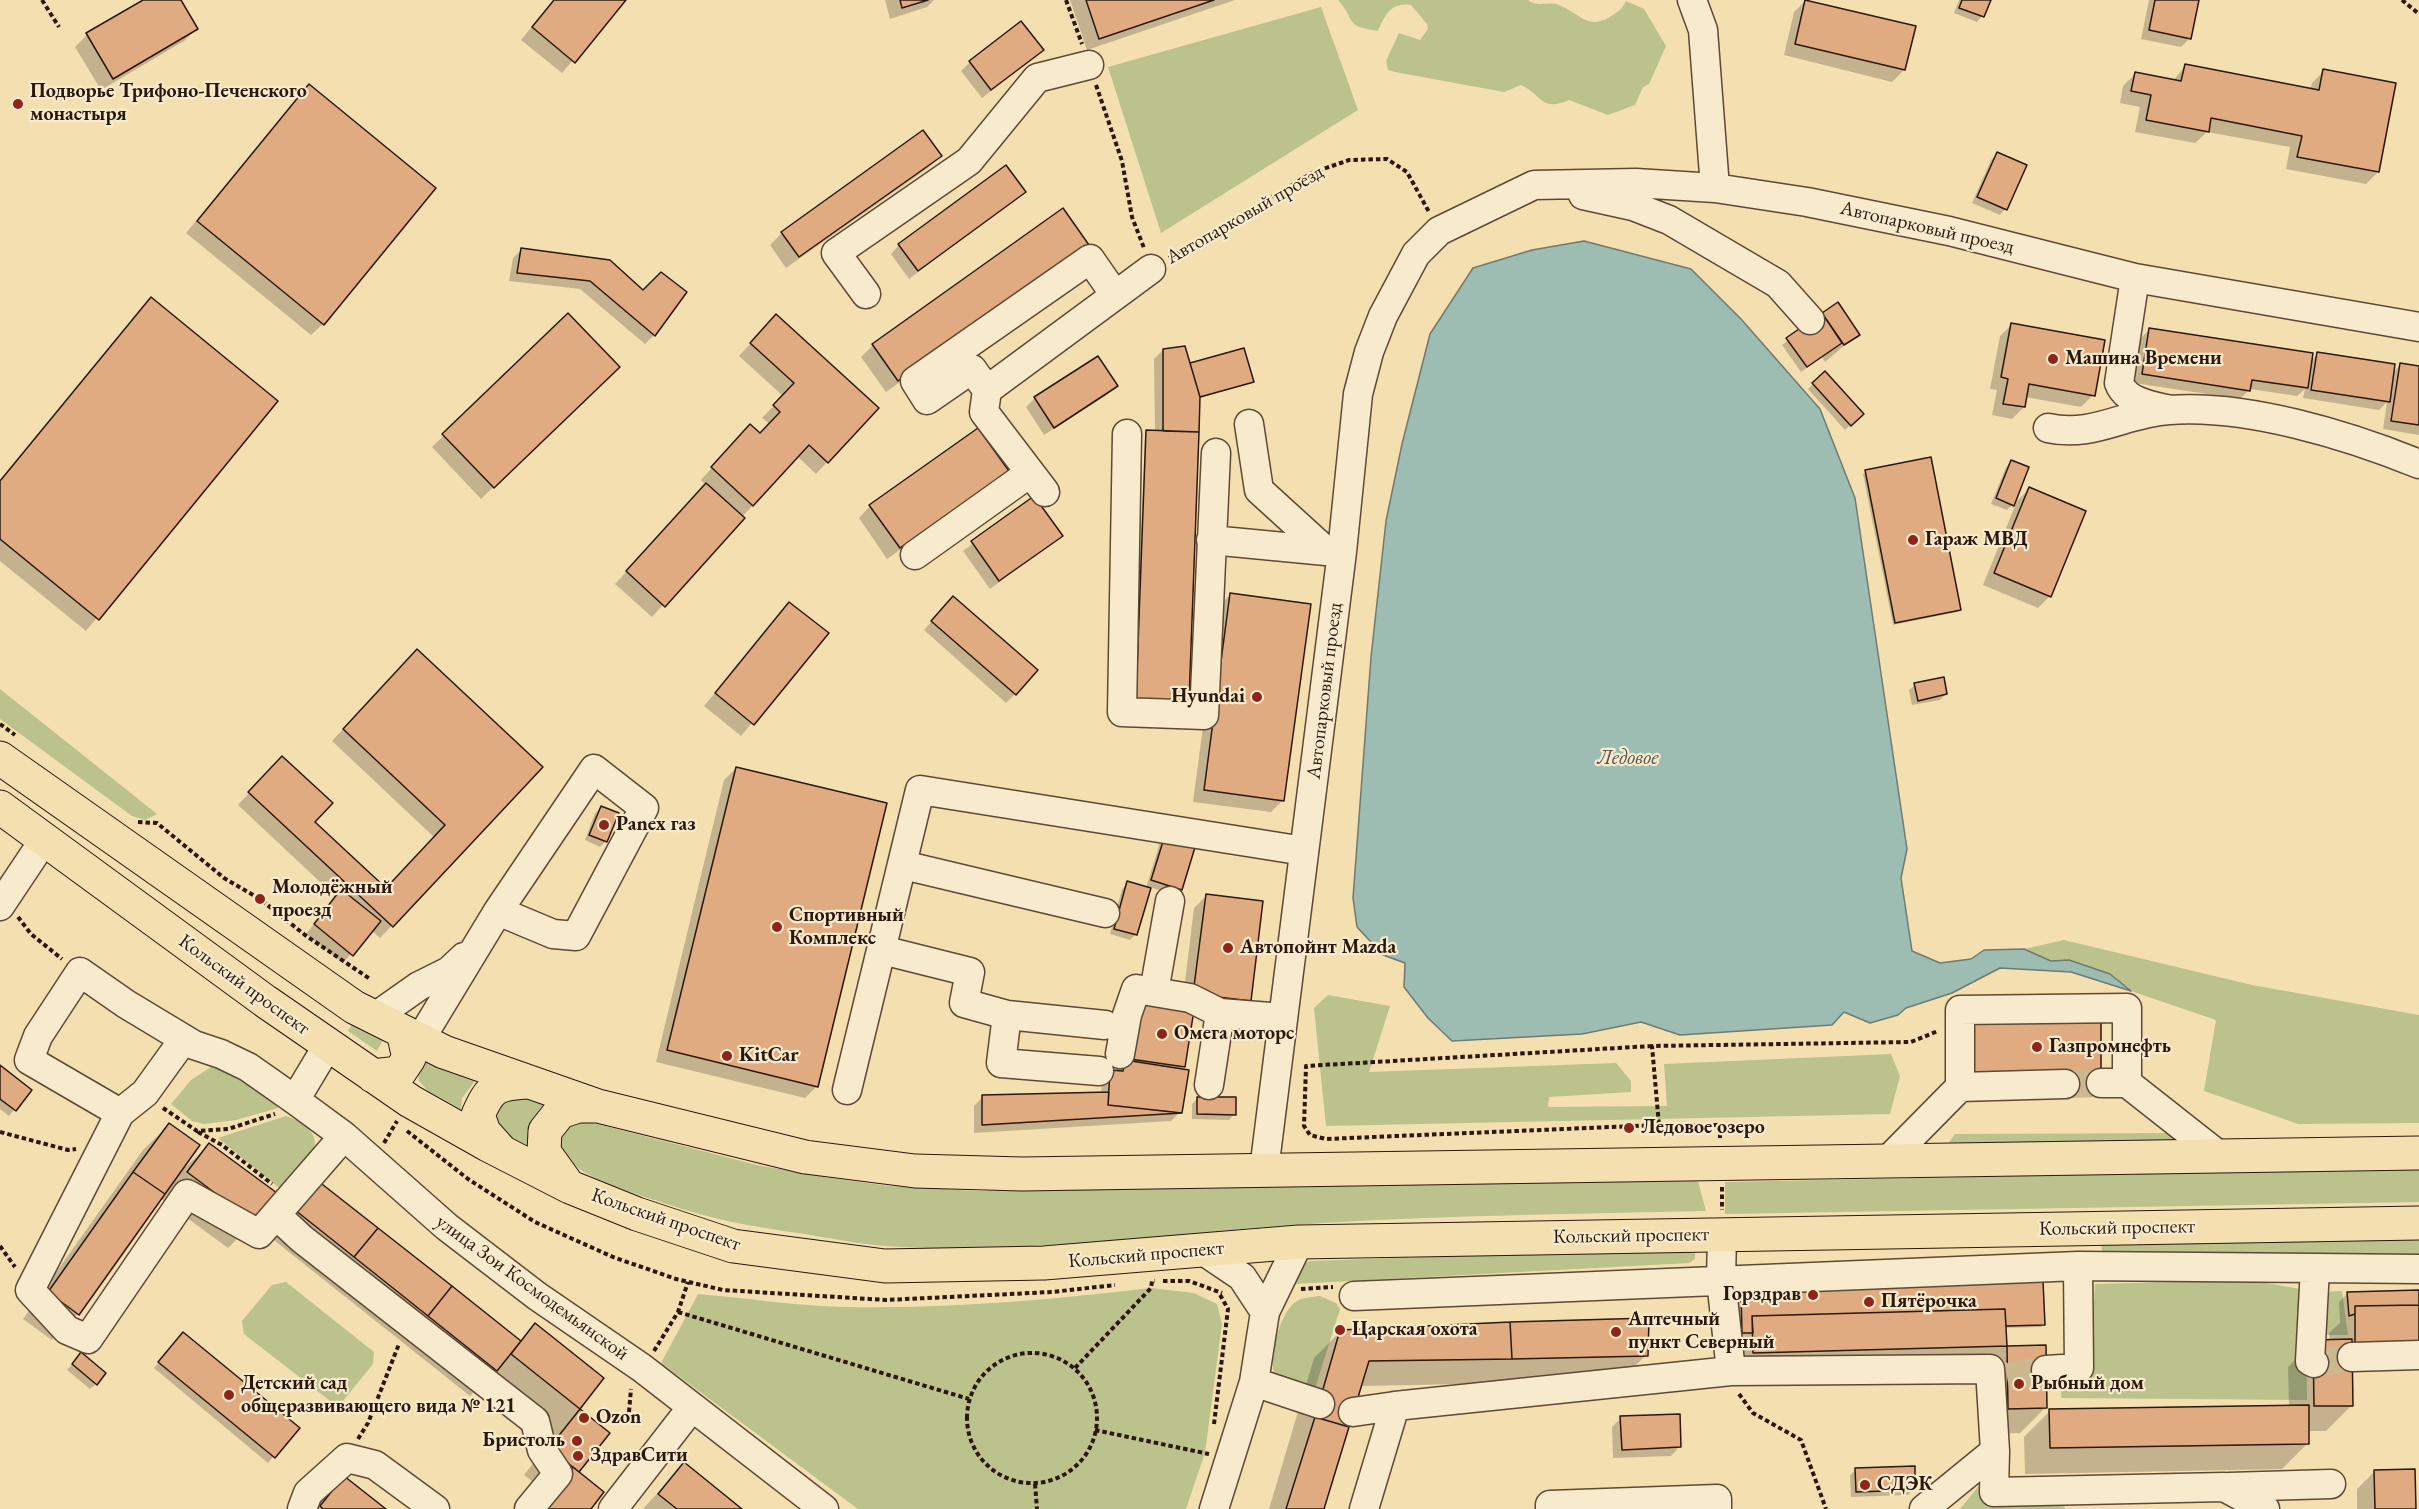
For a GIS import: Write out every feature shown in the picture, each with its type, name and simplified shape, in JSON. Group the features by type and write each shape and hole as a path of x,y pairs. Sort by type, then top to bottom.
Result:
{"main road":[{"name":"Кольский проспект","path":"9,748 388,1041 504,1154 570,1187 637,1214 733,1246 885,1266 1044,1263 1299,1242 2419,1223"},
{"name":"Кольский проспект","path":"0,807 328,1046 388,1041 598,1106 805,1157 915,1171 1022,1174 2419,1153"},
{"path":"328,1046 388,1041"},
{"path":"504,1154 484,1132 478,1115 486,1095 501,1083 526,1082"},
{"path":"570,1187 544,1152 545,1131 560,1112 578,1106 598,1106"}],"street":[{"path":"1692,0 1703,30 1715,188"},
{"path":"866,294 836,253 969,161 1037,78 1089,65"},
{"name":"Автопарковый проезд","path":"1264,1170 1304,851 1334,551 1358,394 1369,352 1383,316 1416,254 1439,231 1534,184 1636,183 1715,188 1807,202 1949,231 2135,278 2419,327"},
{"path":"1534,184 1633,206 1670,219 1778,284 1810,320"},
{"path":"915,555 1037,482 984,412 987,390 972,369 927,400 915,381 1090,259 1115,295"},
{"path":"987,390 1151,269"},
{"path":"2135,278 2120,363 2118,383 2122,391 2143,403 2171,410 2230,413 2330,432 2383,449 2419,464"},
{"path":"2116,420 2122,391"},
{"path":"2048,428 2081,432 2116,420 2171,410"},
{"path":"1249,424 1258,490 1334,551"},
{"path":"1127,434 1122,712 1204,715 1216,453"},
{"path":"1211,540 1334,551"},
{"path":"388,1041 481,940 498,911 594,769 644,808 576,936 553,934 498,911"},
{"path":"847,1090 921,790 1304,851"},
{"path":"2,903 44,840"},
{"path":"903,865 1105,914"},
{"path":"1154,992 1170,901"},
{"path":"388,1041 419,986 449,970 481,940"},
{"path":"882,950 970,972 964,1003 1008,1015 1105,1026"},
{"path":"80,972 38,1036 29,1060 120,1113"},
{"name":"улица Зои Космодемьянской","path":"80,972 126,1004 194,1045 221,1054 248,1067 287,1106 344,1136 447,1227 537,1296 642,1368 824,1509"},
{"path":"1008,1015 1001,1063 1109,1063 1136,989 1190,998 1220,1013 1283,1018"},
{"path":"1960,1087 1960,1011 2127,1008 2114,1083 2221,1157"},
{"path":"1209,1085 1220,1013"},
{"path":"184,1039 145,1093 120,1113 30,1290 67,1330 88,1339 187,1194 259,1234 344,1136"},
{"path":"287,1106 328,1046"},
{"path":"1888,1160 1960,1087 2065,1084"},
{"path":"282,1207 405,1319 535,1421 542,1450 558,1474 529,1509"},
{"path":"1722,1235 1721,1280 1731,1371"},
{"path":"1214,1509 1254,1382 1265,1311 1299,1242"},
{"path":"1202,1250 1242,1277 1265,1311"},
{"path":"2046,1370 2079,1368 2078,1266"},
{"path":"1354,1296 2078,1266 2419,1269"},
{"path":"2314,1363 2310,1361 2315,1268"},
{"path":"2352,1357 2419,1355"},
{"path":"1353,1412 1731,1371 1999,1373 1994,1492 2331,1484"},
{"path":"1254,1382 1320,1404"},
{"path":"1364,1509 1395,1406"},
{"path":"622,1506 692,1407"},
{"path":"1924,1509 1995,1451"},
{"path":"302,1509 308,1493 347,1458 375,1465 435,1509"},
{"path":"2224,1487 2265,1509"},
{"path":"1550,1509 1550,1505 1717,1499 1717,1509"}],"path":[{"path":"42,0 58,27"},
{"name":"Автопарковый проезд","path":"1066,0 1122,161 1132,217 1151,269 1312,173 1349,160 1387,159 1407,172 1439,231"},
{"path":"2402,0 2419,14"},
{"path":"0,724 9,748"},
{"path":"131,820 157,824 224,878 260,899 305,935 388,1041"},
{"path":"2,903 31,934 80,972"},
{"path":"1722,1235 1720,1125 1659,1125 1326,1139 1310,1136 1304,1126 1306,1066 1652,1046 1911,1042 1960,1022"},
{"path":"1652,1046 1659,1125"},
{"path":"145,1093 156,1104 222,1145 282,1207"},
{"path":"197,1131 228,1129 287,1106"},
{"path":"0,1132 68,1150 104,1145"},
{"path":"688,1282 678,1311 969,1399"},
{"path":"1213,1433 1228,1309 1219,1293"},
{"path":"347,1458 368,1423 397,1354 405,1319"},
{"path":"1037,1353 1050,1355 1075,1368 1092,1392 1096,1406 1095,1430 1086,1455 1070,1472 1057,1479 1035,1484 1020,1482 999,1475 979,1456 969,1435 967,1412 969,1399 978,1381 990,1368 1014,1355 1037,1353"},
{"path":"1731,1371 1736,1391 1753,1413 1801,1440 1826,1509"},
{"path":"1095,1430 1210,1455"},
{"path":"1207,1466 1212,1444"},
{"path":"1035,1484 1036,1509"}],"green space":[{"path":"1338,0 1528,0 1538,4 1556,4 1583,19 1596,22 1615,14 1626,1 1644,9 1666,46 1649,84 1643,87 1635,105 1608,115 1569,100 1547,103 1521,85 1504,92 1388,70 1386,61 1399,33 1420,40 1428,29 1427,24 1411,5 1404,5 1390,11 1378,31 1367,29 1352,22"},
{"path":"1321,7 1358,110 1161,233 1108,67"},
{"path":"0,689 157,814 145,820 132,816 0,719"},
{"path":"2064,940 2252,985 2419,1015 2419,1123 2298,1124 2204,1091 2216,1020 2131,991 2110,974 2069,960 2052,961 2024,949"},
{"path":"1328,995 1390,1006 1369,1072 1616,1063 1631,1081 1631,1092 1549,1097 1548,1107 1667,1106 1664,1064 1891,1054 1900,1076 1890,1114 1326,1126 1314,1008"},
{"path":"353,1023 384,1038 377,1051 348,1031"},
{"path":"431,1061 476,1080 462,1098 461,1109 427,1090 419,1081 418,1073 423,1064"},
{"path":"211,1067 232,1073 248,1082 278,1108 236,1120 204,1124 192,1121 171,1104 191,1080"},
{"path":"517,1089 554,1106 533,1157 501,1141 492,1107"},
{"path":"286,1116 302,1123 311,1132 315,1141 310,1161 288,1195 218,1138"},
{"path":"582,1120 757,1165 889,1186 978,1191 1698,1181 1706,1211 1372,1220 1059,1245 953,1248 887,1246 765,1228 716,1218 621,1189 585,1172 571,1162 562,1151 561,1139 564,1132"},
{"path":"2180,1133 2186,1144 1946,1146 1955,1134"},
{"path":"2419,1168 2419,1202 1725,1214 1725,1182"},
{"path":"2419,1239 2419,1255 2103,1257 2101,1242"},
{"path":"1688,1248 1695,1252 1695,1259 1689,1263 1294,1284 1296,1267 1309,1261"},
{"path":"2249,1280 2306,1290 2307,1400 2061,1398 2062,1379 2090,1370 2095,1284"},
{"path":"286,1282 374,1352 373,1364 338,1407 244,1334 242,1321 272,1285"},
{"path":"1151,1288 1194,1293 1217,1304 1222,1324 1205,1453 1186,1509 858,1509 661,1363 698,1294 808,1305 921,1307 998,1303"},
{"path":"2342,1291 2348,1335 2321,1335 2321,1292"},
{"path":"1320,1296 1336,1303 1340,1309 1313,1395 1290,1387 1279,1380 1275,1373 1273,1351 1280,1326 1291,1306 1302,1299"},
{"path":"1983,1481 2064,1505 2065,1509 1960,1509"}],"water":[{"name":"Ледовое","path":"1584,241 1691,269 1741,319 1820,409 1855,498 1907,849 1901,878 1912,951 1940,963 1971,959 1984,950 2024,949 2051,961 2069,960 2110,974 2131,991 2071,972 2000,968 1952,993 1906,1008 1898,1015 1870,1023 1844,1012 1832,1025 1680,1035 1641,1022 1582,1034 1452,1041 1428,1018 1404,987 1405,963 1383,955 1357,927 1353,898 1371,657 1386,521 1402,444 1430,334 1473,268 1532,250"}],"building":[{"path":"143,0 181,0 198,29 113,79 86,33"},
{"path":"554,0 626,0 575,63 532,27"},
{"path":"900,0 928,0 902,8"},
{"path":"1086,0 1214,0 1099,39"},
{"path":"1805,0 1916,26 1905,70 1795,44"},
{"path":"1962,0 1991,0 1984,17 1959,8"},
{"path":"2155,0 2199,0 2191,39 2149,30"},
{"path":"1021,21 1044,50 991,90 969,61"},
{"path":"2185,64 2319,90 2323,69 2396,83 2379,172 2297,157 2302,136 2211,118 2209,132 2146,120 2151,95 2131,91 2135,72 2181,81"},
{"path":"309,84 436,188 324,325 197,221"},
{"path":"923,130 942,156 799,257 781,232"},
{"path":"1997,152 2027,165 2007,210 1977,197"},
{"path":"1006,165 1026,192 918,271 898,244"},
{"path":"1063,208 1089,245 898,381 872,344"},
{"path":"521,248 610,260 643,290 661,272 687,292 655,336 590,281 517,273"},
{"path":"151,297 278,401 99,620 0,539 0,481"},
{"path":"1838,302 1860,335 1844,345 1822,313"},
{"path":"568,313 620,367 494,488 442,434"},
{"path":"1822,313 1842,343 1807,367 1786,338"},
{"path":"776,314 879,408 828,463 809,445 753,506 711,467 750,424 760,433 780,412 773,405 794,383 750,343"},
{"name":"Машина Времени","path":"2011,323 2105,340 2095,396 2029,384 2025,407 2003,404 2008,379 2001,377"},
{"path":"2149,328 2313,353 2308,388 2252,380 2250,391 2142,374"},
{"path":"1185,346 1200,397 1199,432 1163,431 1163,349"},
{"path":"1244,348 1254,382 1200,397 1190,363"},
{"path":"2317,352 2395,364 2390,402 2311,390"},
{"path":"1098,356 1118,386 1054,428 1034,397"},
{"path":"2400,363 2419,366 2419,425 2391,421"},
{"path":"1825,371 1864,414 1851,426 1812,383"},
{"path":"978,428 1009,471 900,548 869,505"},
{"path":"1146,430 1199,432 1189,701 1136,699"},
{"name":"Гараж МВД","path":"1931,457 1961,610 1895,623 1865,470"},
{"path":"2011,460 2029,467 2014,506 1996,498"},
{"path":"706,483 745,518 665,607 626,571"},
{"path":"2029,487 2086,511 2051,597 1994,573"},
{"path":"1034,496 1063,536 999,581 971,541"},
{"name":"Hyundai","path":"1230,593 1311,604 1284,801 1204,790"},
{"path":"953,596 1038,670 1016,695 931,621"},
{"path":"789,602 829,633 754,725 715,693"},
{"path":"417,649 543,767 393,927 248,792 282,756 333,803 315,822 386,888 445,825 343,729"},
{"path":"1944,677 1947,694 1918,701 1914,683"},
{"name":"Спортивный Комплекс","path":"736,767 887,803 818,1087 667,1050"},
{"path":"601,806 619,813 607,842 589,835"},
{"path":"1165,835 1196,844 1182,890 1151,880"},
{"path":"1127,881 1151,888 1137,935 1114,929"},
{"path":"341,889 381,921 353,956 314,924"},
{"name":"Автопойнт Mazda","path":"1206,894 1263,901 1251,1001 1193,994"},
{"name":"Газпромнефть","path":"2101,998 2101,1093 2065,1094 1974,1074 1974,1020"},
{"name":"Омега моторс","path":"1139,1002 1194,1010 1185,1067 1130,1059"},
{"path":"1125,1060 1189,1070 1182,1113 1108,1105 1110,1070 1123,1071"},
{"path":"0,1065 32,1090 16,1111 0,1099"},
{"path":"1109,1092 1108,1105 1182,1113 982,1125 982,1095"},
{"path":"1197,1097 1236,1097 1236,1115 1197,1114"},
{"path":"169,1123 200,1145 165,1194 133,1172"},
{"path":"209,1143 277,1193 255,1223 187,1172"},
{"path":"133,1172 165,1194 79,1315 48,1292"},
{"path":"313,1177 378,1228 354,1257 290,1206"},
{"path":"378,1228 452,1286 428,1316 354,1257"},
{"path":"2043,1281 2045,1325 2006,1326 2005,1309 1752,1316 1753,1333 1742,1333 1741,1293"},
{"path":"452,1286 521,1341 497,1371 428,1316"},
{"path":"2419,1290 2419,1305 2355,1306 2355,1314 2349,1316 2347,1292"},
{"path":"2419,1305 2419,1344 2355,1346 2355,1306"},
{"path":"2005,1309 2007,1346 1753,1353 1752,1316"},
{"path":"1649,1318 1648,1356 1512,1359 1510,1322"},
{"path":"1510,1322 1512,1359 1369,1361 1349,1427 1315,1417 1340,1330"},
{"path":"535,1323 604,1378 580,1409 511,1354"},
{"name":"Детский сад общеразвивающего вида № 121","path":"183,1332 300,1428 275,1458 158,1362"},
{"path":"2352,1339 2353,1406 2314,1406 2313,1340"},
{"path":"2046,1345 2047,1408 2008,1409 2007,1346"},
{"path":"81,1352 106,1373 97,1385 72,1364"},
{"path":"2309,1405 2309,1444 2050,1448 2049,1409"},
{"path":"580,1409 610,1433 579,1472 549,1448"},
{"path":"1680,1414 1681,1447 1622,1450 1620,1416"},
{"path":"1315,1417 1349,1427 1324,1509 1286,1509"},
{"path":"684,1462 742,1509 677,1509 658,1494"},
{"path":"1915,1466 1915,1490 1856,1492 1855,1468"},
{"path":"573,1467 604,1492 591,1509 540,1509"},
{"path":"2415,1469 2416,1509 2375,1509 2374,1470"},
{"path":"344,1476 386,1509 323,1509 320,1506"}],"tunnel":[{"path":"2065,1084 2101,1083"},
{"path":"2314,1363 2352,1357"},
{"path":"2007,1377 2046,1370"}],"place":[{"name":"Подворье Трифоно-Печенского монастыря","path":"18,104"},
{"name":"Машина Времени","path":"2053,359"},
{"name":"Гараж МВД","path":"1913,540"},
{"name":"Hyundai","path":"1257,697"},
{"name":"Panex газ","path":"604,825"},
{"name":"Молодёжный проезд","path":"260,899"},
{"name":"Спортивный Комплекс","path":"777,927"},
{"name":"Автопойнт Mazda","path":"1228,948"},
{"name":"Омега моторс","path":"1162,1034"},
{"name":"Газпромнефть","path":"2037,1047"},
{"name":"KitCar","path":"727,1056"},
{"name":"Ледовое озеро","path":"1629,1128"},
{"name":"Горздрав","path":"1813,1295"},
{"name":"Пятёрочка","path":"1869,1302"},
{"name":"Царская охота","path":"1340,1330"},
{"name":"Аптечный пункт Северный","path":"1616,1332"},
{"name":"Рыбный дом","path":"2019,1384"},
{"name":"Детский сад общеразвивающего вида № 121","path":"229,1395"},
{"name":"Ozon","path":"584,1418"},
{"name":"Бристоль","path":"577,1441"},
{"name":"ЗдравСити","path":"578,1456"},
{"name":"СДЭК","path":"1865,1485"}]}
